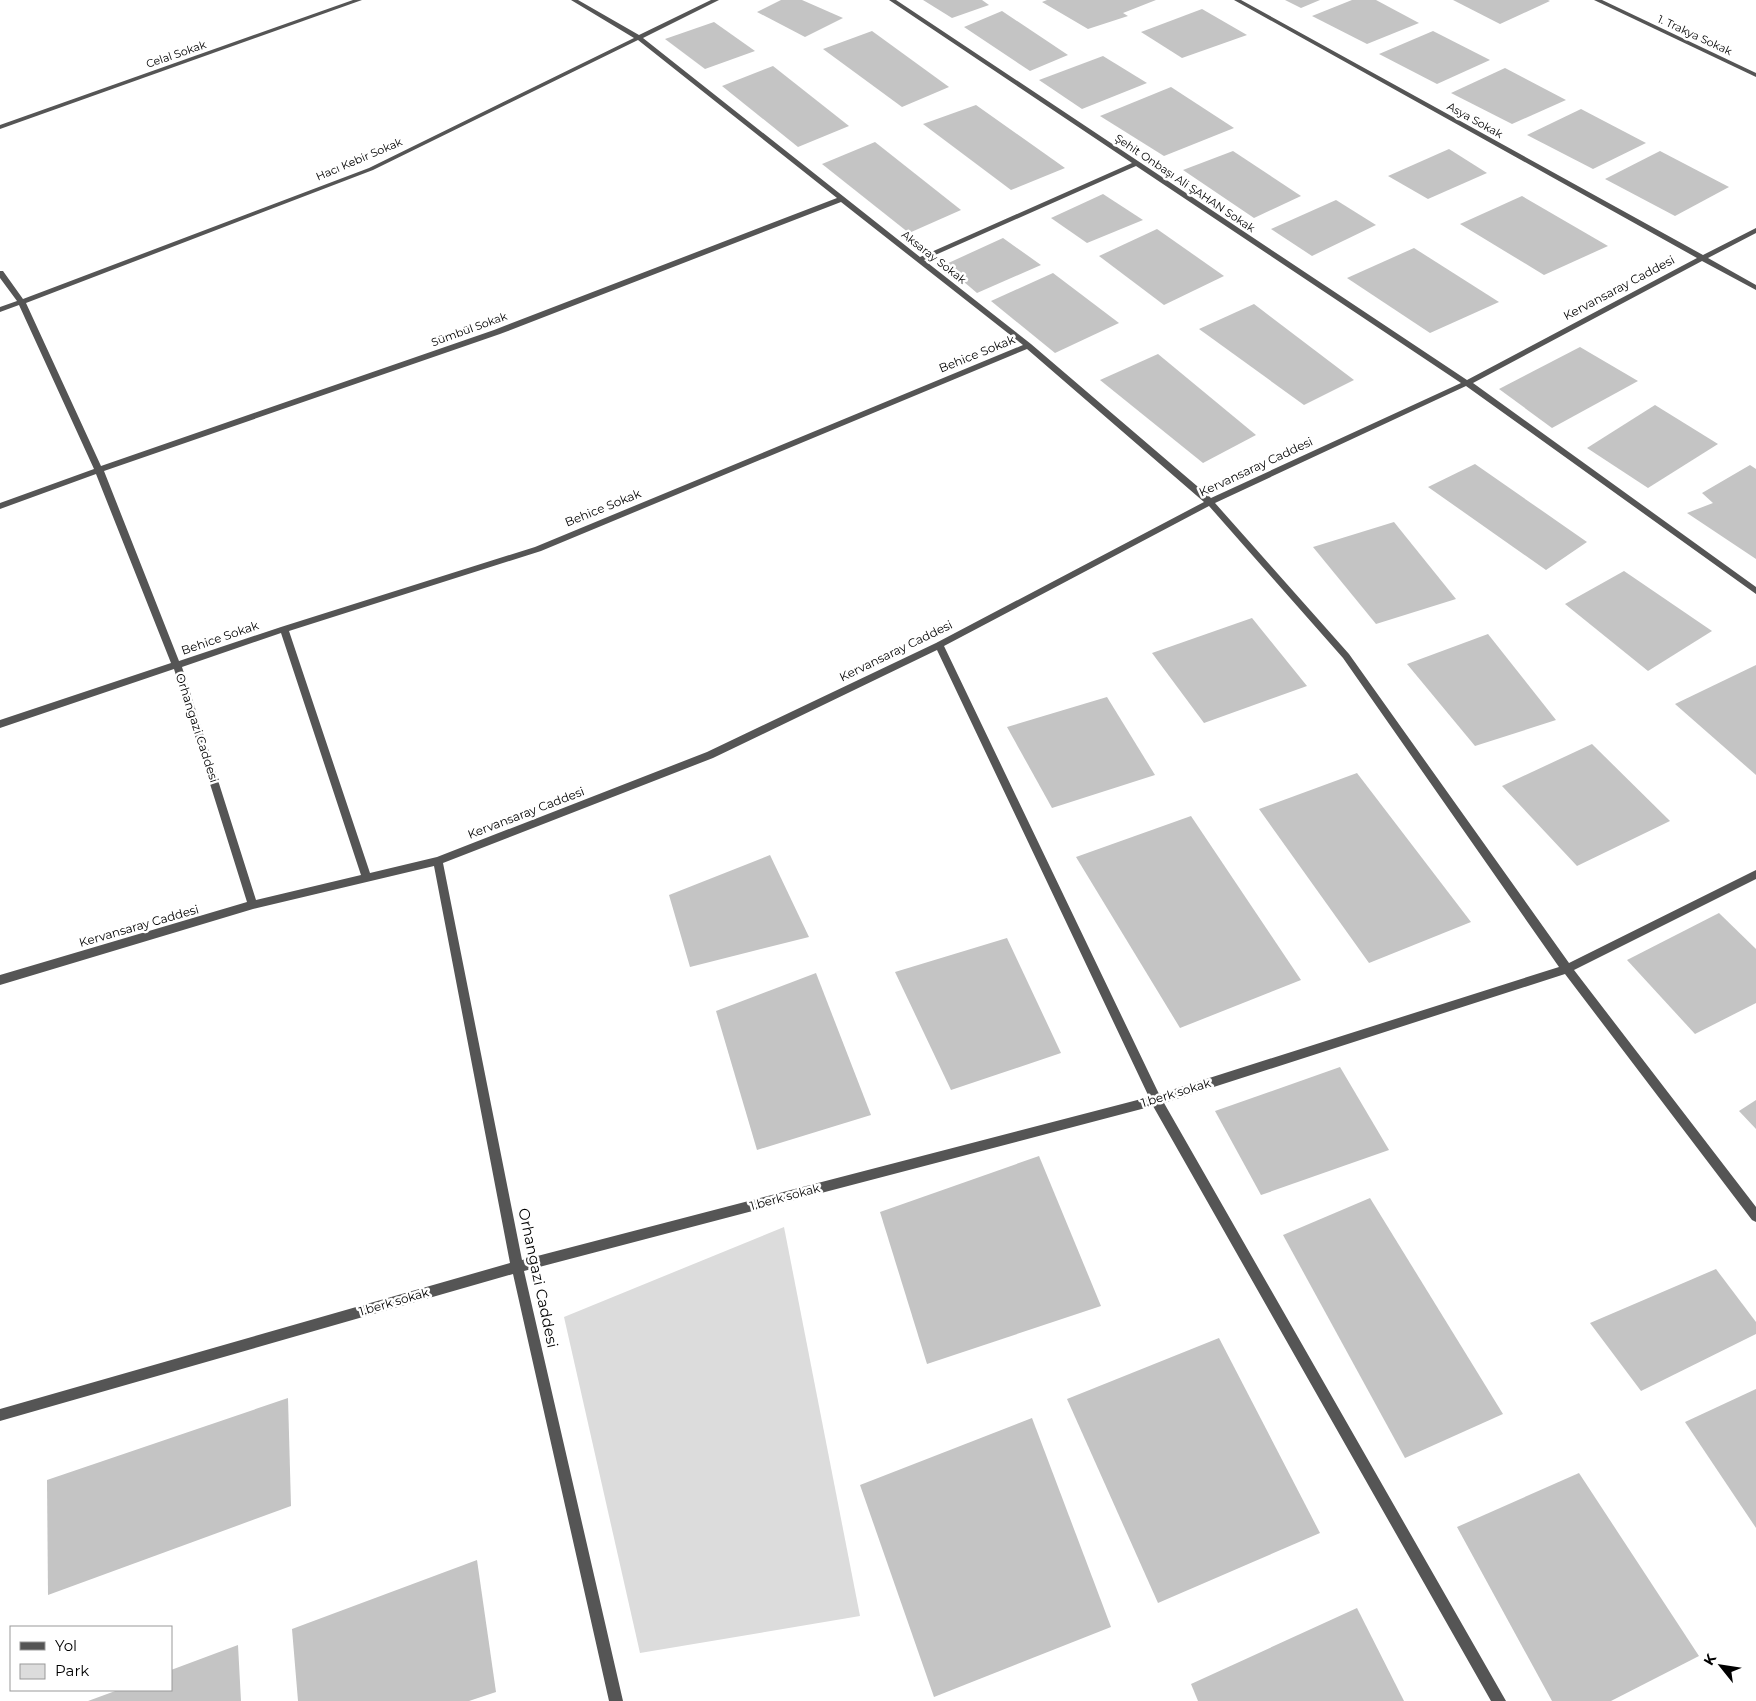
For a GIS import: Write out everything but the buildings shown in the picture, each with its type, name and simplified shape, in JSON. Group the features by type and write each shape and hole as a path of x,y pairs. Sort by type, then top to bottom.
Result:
{"street":[{"name":"Celal Sokak","path":"0,127 359,0"},
{"name":"Aksaray Sokak","path":"574,0 639,38 1028,346 1210,502 1346,656 1567,969 1756,1216"},
{"name":"Hacı Kebir Sokak","path":"0,310 370,169 716,0"},
{"name":"Şehit Onbaşı Ali ŞAHAN Sokak","path":"892,0 1467,383 1756,591"},
{"name":"Asya Sokak","path":"1237,0 1756,288"},
{"name":"1. Trakya Sokak","path":"1598,0 1756,75"},
{"path":"919,260 1137,163"},
{"name":"Sümbül Sokak","path":"0,506 497,332 842,199"},
{"name":"Kervansaray Caddesi","path":"0,980 253,905 438,861 710,755 938,645 1210,502 1467,383 1756,230"},
{"path":"0,274 22,302"},
{"name":"Orhangazi Caddesi","path":"22,302 99,470 177,666 253,905"},
{"name":"Behice Sokak","path":"0,724 284,629 538,549 1028,346"},
{"path":"284,629 367,878"},
{"path":"938,645 1156,1100 1500,1701"},
{"name":"Orhangazi Caddesi","path":"438,861 518,1267 616,1701"},
{"name":"1.berk sokak","path":"0,1415 518,1267 1156,1100 1567,969 1756,874"}],"green space":[{"path":"784,1227 860,1616 640,1653 564,1317"}]}
